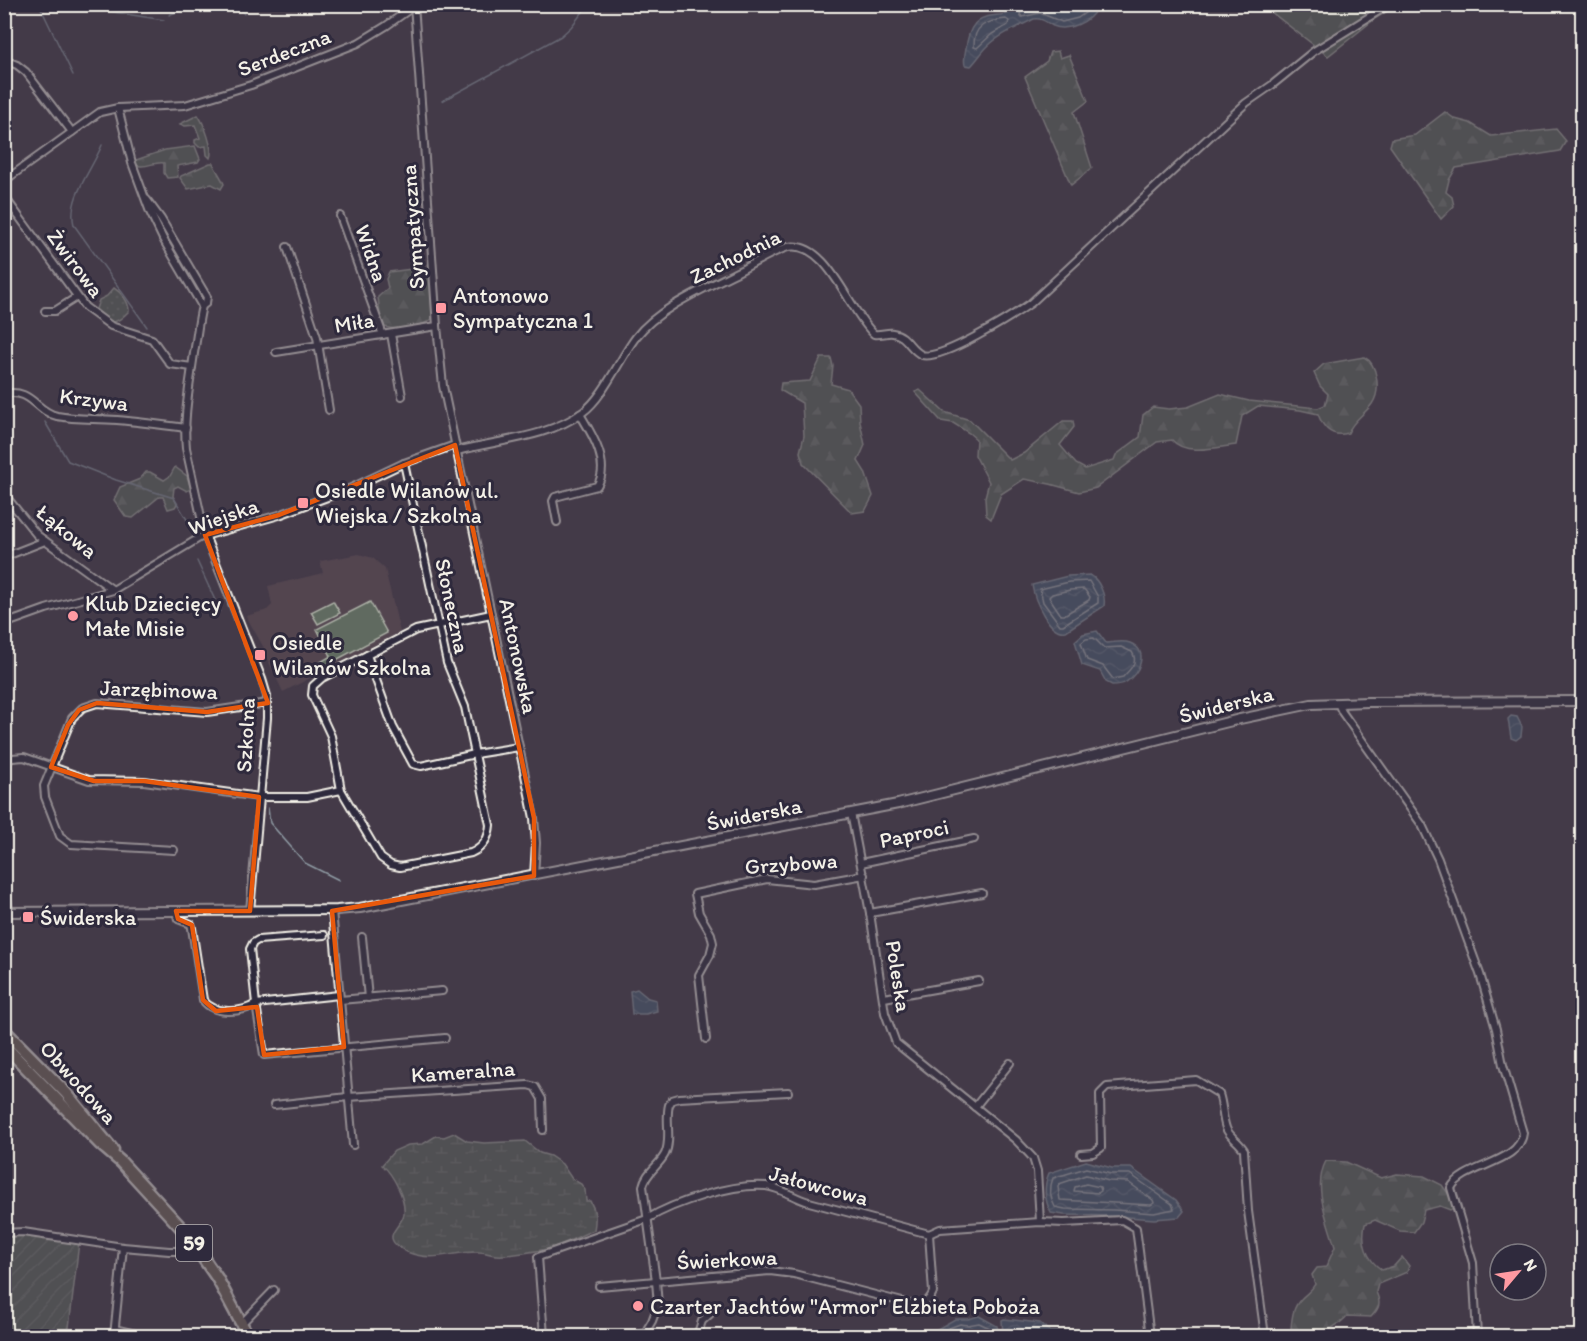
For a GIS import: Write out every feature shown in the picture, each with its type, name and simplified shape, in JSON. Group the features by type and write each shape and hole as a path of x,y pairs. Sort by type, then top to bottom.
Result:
{"main road":[{"name":"Obwodowa","path":"4,1030 66,1093 121,1162 193,1242 221,1284 248,1336"},
{"name":"Obwodowa","path":"4,1045 99,1144 121,1162"}],"street":[{"name":"Zachodnia","path":"456,448 547,429 580,414 595,400 636,336 652,321 665,311 788,247 801,246 819,257 874,334 891,332 899,335 922,355 929,356 942,352 1007,321 1031,303 1246,103 1314,51 1390,4"},
{"name":"Serdeczna","path":"4,181 100,112 118,108 194,103 251,85 358,43 414,5"},
{"name":"Sympatyczna","path":"414,5 437,326 443,386 456,448"},
{"path":"4,60 17,65 26,72 72,132"},
{"name":"Szkolna","path":"118,108 132,162 147,200 208,300 202,306 192,367 186,448 205,536 262,679 267,703 250,910"},
{"name":"Żwirowa","path":"4,196 88,311 111,326 152,339 171,364 192,367"},
{"name":"Widna","path":"340,216 383,335"},
{"path":"287,247 310,314 329,410"},
{"path":"45,311 55,311 77,297"},
{"name":"Miła","path":"276,352 437,326"},
{"path":"391,334 402,396"},
{"name":"Krzywa","path":"4,394 15,392 26,395 46,411 59,416 186,428"},
{"path":"557,522 553,501 555,497 597,486 603,474 589,429 580,414"},
{"name":"Wiejska","path":"4,624 113,590 205,536 279,515 350,489 404,463 456,448"},
{"name":"Antonowska","path":"456,448 536,831 534,876"},
{"name":"Słoneczna","path":"366,655 318,680 312,691 333,743 341,790 346,800 378,855 391,865 405,866 471,853 486,841 490,825 462,697 449,669 404,463"},
{"name":"Łąkowa","path":"4,494 31,528 45,541 113,590"},
{"path":"4,557 45,541"},
{"path":"491,614 439,624 407,634 366,655 393,727 412,765 421,766 519,747"},
{"name":"Świderska","path":"7,912 332,910 384,905 942,794 1311,704 1582,701"},
{"name":"Jarzębinowa","path":"174,850 72,844 64,839 57,829 44,792 45,782 72,718 79,710 89,705 105,703 207,712 267,703"},
{"path":"1338,703 1342,712 1422,825 1438,859 1480,974 1523,1133 1518,1145 1497,1160 1455,1180 1451,1188 1473,1263 1477,1336"},
{"path":"4,763 12,758 24,757 94,781 154,782 259,797 307,797 341,790"},
{"name":"Poleska","path":"851,813 864,875 887,1020 896,1043 1016,1140 1033,1158 1039,1188 1040,1222"},
{"name":"Paproci","path":"861,863 974,839"},
{"name":"Grzybowa","path":"706,1039 699,975 713,943 711,934 699,913 695,894 767,879 814,884 864,875"},
{"path":"4,879 7,912"},
{"path":"870,913 982,893"},
{"path":"332,910 353,1145"},
{"path":"176,911 178,919 191,924 203,1000 207,1006 216,1011 249,1008 256,1004 339,997 368,998 442,991"},
{"path":"324,934 258,940 253,943 250,950 264,1055 445,1038"},
{"path":"362,938 368,998"},
{"path":"884,998 979,981"},
{"path":"975,1107 1010,1063"},
{"path":"1081,1154 1095,1152 1101,1148 1100,1094 1107,1087 1196,1080 1219,1094 1228,1133 1240,1142 1244,1150 1248,1211 1265,1336"},
{"name":"Kameralna","path":"274,1105 348,1097 528,1085 535,1087 542,1099 543,1130"},
{"path":"643,1336 657,1310 657,1281 643,1186 648,1174 665,1155 668,1143 667,1112 672,1100 788,1092"},
{"name":"Jałowcowa","path":"544,1336 538,1257 647,1219 662,1210 723,1190 748,1186 766,1186 785,1191 809,1202 929,1234 940,1229 1040,1222 1122,1220 1136,1228 1150,1336"},
{"path":"4,1233 22,1232 123,1247 177,1251 193,1242"},
{"name":"Świerkowa","path":"599,1286 757,1272 781,1272 914,1305 921,1304 930,1299 933,1292 929,1234"},
{"path":"123,1247 114,1333 146,1336"},
{"path":"242,1323 274,1290"},
{"path":"697,1336 702,1321 710,1314"}],"highlighted area":[{"path":"455,445 534,818 534,876 332,911 344,1047 264,1055 257,1007 216,1011 203,1000 192,925 178,919 176,911 250,911 259,797 144,781 94,781 51,767 68,725 79,710 97,703 207,712 268,703 205,535 279,515"}],"shaded area":[{"path":"359,554 373,558 385,569 400,632 283,692 264,648 246,616 267,610 272,605 268,586 323,573 320,561"}],"green space":[{"path":"1262,5 1397,5 1376,18 1328,56"},
{"path":"1058,51 1060,58 1069,55 1088,101 1074,112 1092,168 1071,185 1025,77 1047,61 1050,52"},
{"path":"1445,112 1455,119 1470,123 1491,136 1556,129 1566,141 1560,151 1456,168 1449,180 1446,192 1452,197 1454,206 1441,219 1390,146 1392,139 1415,135"},
{"path":"198,115 210,143 210,158 207,155 206,146 199,147 195,143 195,140 200,138 195,125 180,124"},
{"path":"195,146 200,159 198,162 177,166 178,177 167,178 164,173 164,163 136,165 136,160 165,150"},
{"path":"213,163 223,181 221,189 212,184 188,189 180,178 181,176"},
{"path":"427,267 430,273 432,319 409,328 385,327 380,315 378,297 388,288 386,279 389,272"},
{"path":"114,288 120,292 128,304 129,311 120,320 112,322 96,309 99,300 107,296"},
{"path":"1364,357 1369,360 1375,372 1377,392 1372,404 1348,433 1337,434 1329,431 1318,414 1258,406 1242,416 1236,445 1193,449 1178,445 1172,440 1157,442 1096,488 1079,492 1024,479 1001,494 991,519 986,515 985,497 989,482 975,455 976,439 953,423 941,421 915,392 920,390 944,412 970,420 1010,460 1024,453 1063,421 1073,421 1074,427 1060,445 1076,464 1085,469 1114,460 1116,455 1140,437 1143,415 1153,407 1169,409 1188,407 1220,394 1249,401 1318,408 1325,405 1328,394 1320,386 1314,373 1324,364"},
{"path":"821,358 831,358 833,366 831,384 848,389 859,404 865,445 858,461 865,472 873,496 865,511 852,513 803,463 800,452 804,436 802,403 780,390 781,383 810,381"},
{"path":"175,467 187,476 191,489 187,491 178,486 174,488 173,496 177,504 175,507 168,509 163,497 159,497 133,518 126,517 114,500 120,487 140,479 146,472 164,480 170,476"},
{"path":"333,601 340,613 318,624 311,612"},
{"path":"370,602 387,633 321,668 319,663 331,656 317,629"},
{"path":"454,1133 467,1141 484,1143 525,1141 540,1153 562,1164 572,1179 581,1184 585,1190 586,1201 590,1201 594,1212 594,1230 553,1247 508,1255 470,1252 426,1256 407,1252 399,1247 394,1243 392,1235 404,1214 403,1201 394,1181 382,1165 394,1151 408,1145 423,1144 436,1136 444,1137"},
{"path":"1326,1161 1346,1162 1381,1178 1397,1174 1424,1176 1442,1185 1452,1199 1453,1208 1450,1210 1440,1206 1424,1210 1421,1222 1414,1232 1400,1231 1375,1220 1365,1224 1364,1244 1372,1261 1382,1270 1394,1266 1402,1257 1409,1266 1407,1272 1378,1284 1376,1292 1379,1305 1371,1317 1347,1316 1320,1336 1302,1336 1291,1328 1292,1316 1298,1302 1315,1284 1312,1275 1317,1268 1326,1267 1335,1247 1321,1193 1322,1171"},
{"path":"5,1235 79,1242 68,1336 5,1336"}],"water":[{"path":"1019,5 1094,5 1096,9 1084,22 1072,27 1059,28 1034,19 998,38 971,66 965,65 964,57 971,30 983,18 1006,14"},
{"path":"1090,575 1101,588 1104,606 1066,631 1060,631 1043,615 1032,585 1068,576"},
{"path":"1097,631 1106,643 1127,642 1140,651 1140,662 1135,674 1124,683 1112,685 1106,682 1100,671 1082,665 1075,641 1083,634"},
{"path":"1511,716 1517,717 1522,727 1521,736 1516,740 1511,738 1508,719"},
{"path":"637,989 648,998 656,1000 657,1011 632,1014 630,991"},
{"path":"1086,1161 1112,1168 1131,1168 1176,1200 1184,1211 1179,1217 1154,1219 1051,1213 1045,1193 1049,1173"},
{"path":"979,1316 997,1326 999,1333 997,1336 925,1336 955,1319"},
{"path":"1002,1320 1040,1323 1051,1332 1061,1332 1067,1336 1003,1336"}],"waterway":[{"path":"39,4 73,75"},
{"path":"62,4 164,20"},
{"path":"169,15 194,4"},
{"path":"238,4 244,14"},
{"path":"336,4 340,8"},
{"path":"442,101 561,36 589,4"},
{"path":"102,145 77,194 73,215 74,225 147,327"},
{"path":"45,422 68,461 116,480 174,498 195,533"},
{"path":"197,561 220,611"},
{"path":"268,808 270,823 305,863 339,880"}],"place":[{"name":"Antonowo Sympatyczna 1","path":"441,308"},
{"name":"Osiedle Wilanów ul. Wiejska / Szkolna","path":"303,503"},
{"name":"Klub Dziecięcy Małe Misie","path":"73,616"},
{"name":"Osiedle Wilanów Szkolna","path":"260,655"},
{"name":"Świderska","path":"28,917"},
{"name":"Czarter Jachtów \"Armor\" Elżbieta Poboża","path":"638,1306"}]}
